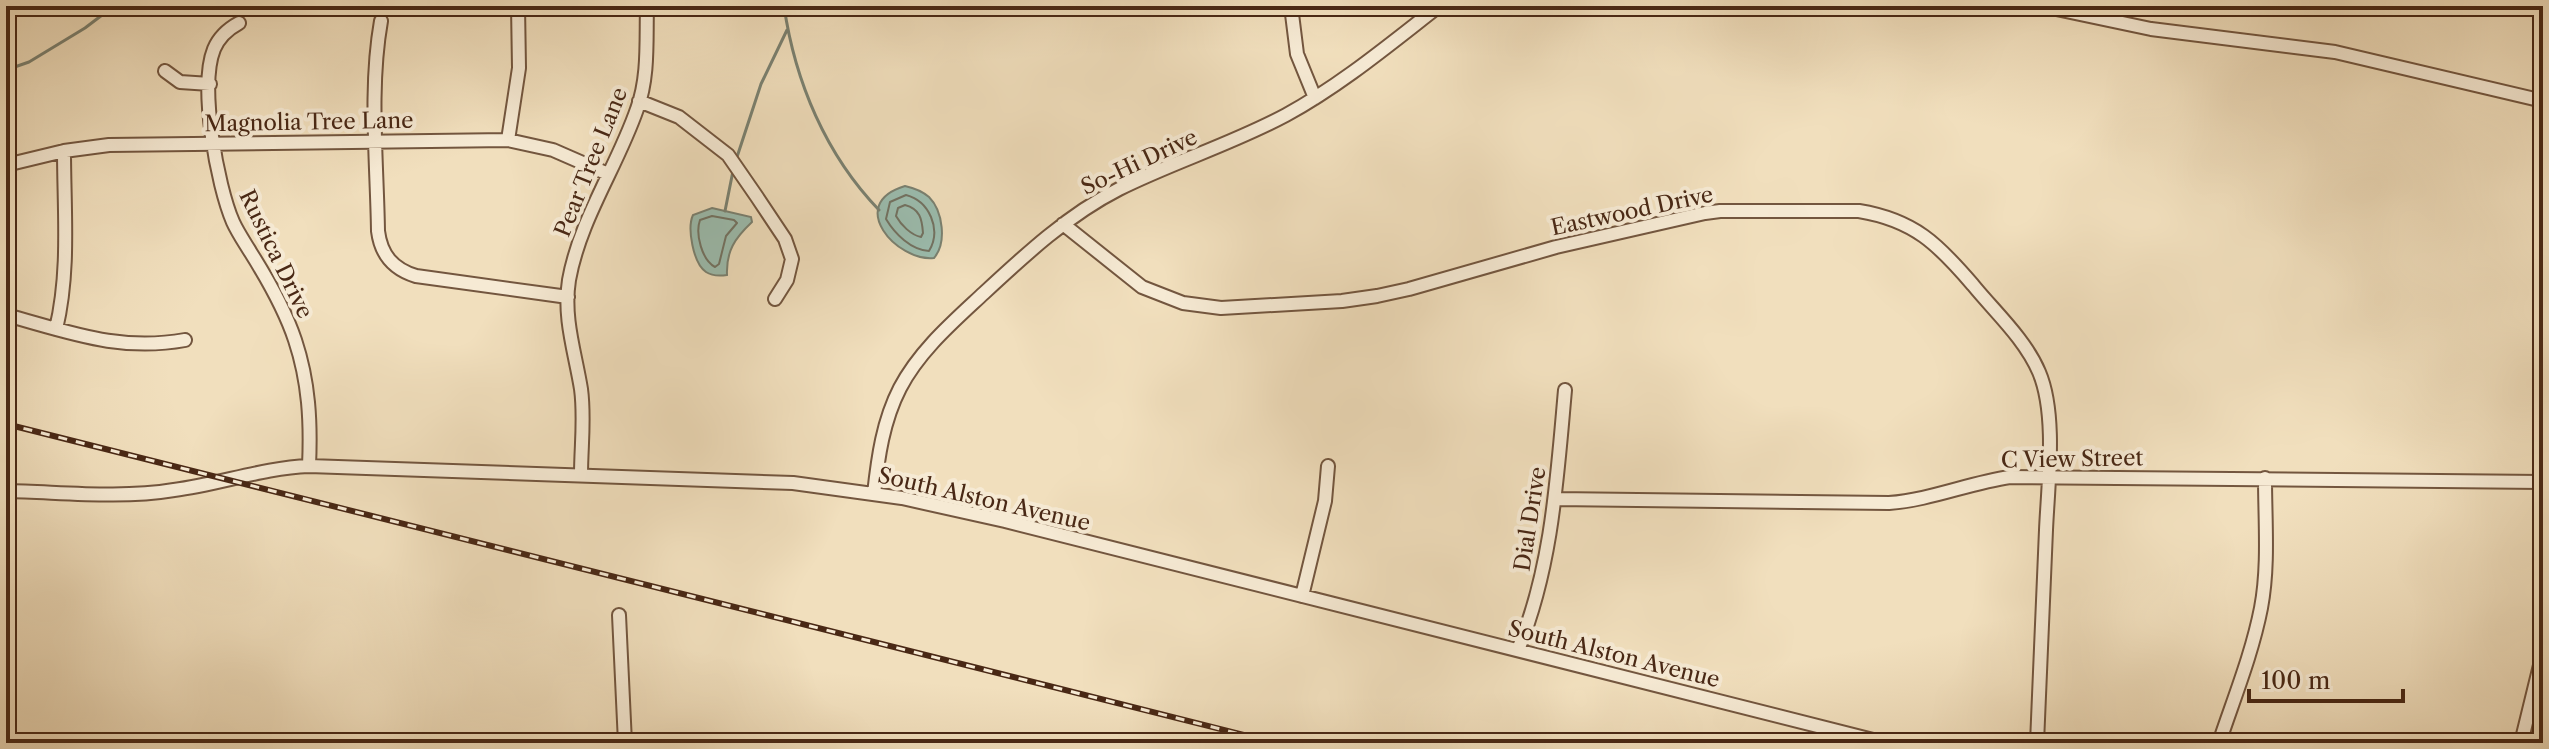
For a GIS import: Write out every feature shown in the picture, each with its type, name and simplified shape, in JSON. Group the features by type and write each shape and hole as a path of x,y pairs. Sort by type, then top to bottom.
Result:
{"street":[{"path":"508,140 519,68 518,6"},
{"name":"Pear Tree Lane","path":"581,475 584,420 570,336 569,280 579,242 639,101 646,59 647,6"},
{"path":"1291,6 1297,54 1315,98"},
{"name":"So-Hi Drive","path":"874,494 884,431 899,390 911,369 958,317 1039,242 1098,200 1249,133 1315,98 1439,6"},
{"path":"2042,6 2151,29 2335,52 2543,101"},
{"path":"381,21 375,54 380,246 394,265 416,276 568,297"},
{"name":"Rustica Drive","path":"239,23 229,29 214,50 210,84 212,143 220,183 233,222 285,316 302,362 310,409 309,466"},
{"path":"165,71 180,82 210,84"},
{"path":"639,101 679,117 728,155 750,186 785,239 792,259 787,280 775,299"},
{"name":"Magnolia Tree Lane","path":"6,165 64,151 109,145 508,140 553,150 608,174"},
{"path":"56,329 61,310 64,268 64,151"},
{"name":"Eastwood Drive","path":"1063,224 1142,287 1183,303 1221,308 1377,296 1556,247 1705,213 1816,210 1876,214 1907,224 1939,248 2027,350 2045,387 2049,418 2049,477 2037,743"},
{"path":"6,315 107,343 141,345 185,340"},
{"name":"Dial Drive","path":"1518,650 1542,577 1556,499 1565,390"},
{"name":"South Alston Avenue","path":"6,491 138,494 309,466 793,483 936,505 1885,743"},
{"path":"1302,596 1325,501 1328,466"},
{"name":"C View Street","path":"1556,499 1889,503 1921,499 2010,477 2543,482"},
{"path":"2219,743 2261,609 2265,569 2265,478"},
{"path":"619,615 625,743"},
{"path":"2521,743 2543,653"}],"water":[{"path":"905,186 926,195 938,210 942,236 934,258 905,251 883,230 878,218 879,205 888,194"},
{"path":"712,208 751,217 752,222 736,239 730,252 727,275 711,274 701,268 692,245 693,215"}],"waterway":[{"path":"6,70 29,62 85,28 114,6"},
{"path":"784,6 796,62 816,116 843,166 879,210"},
{"path":"736,160 761,84 787,30"},
{"path":"725,211 733,171"}],"railway":[{"path":"6,424 1276,743"}]}
